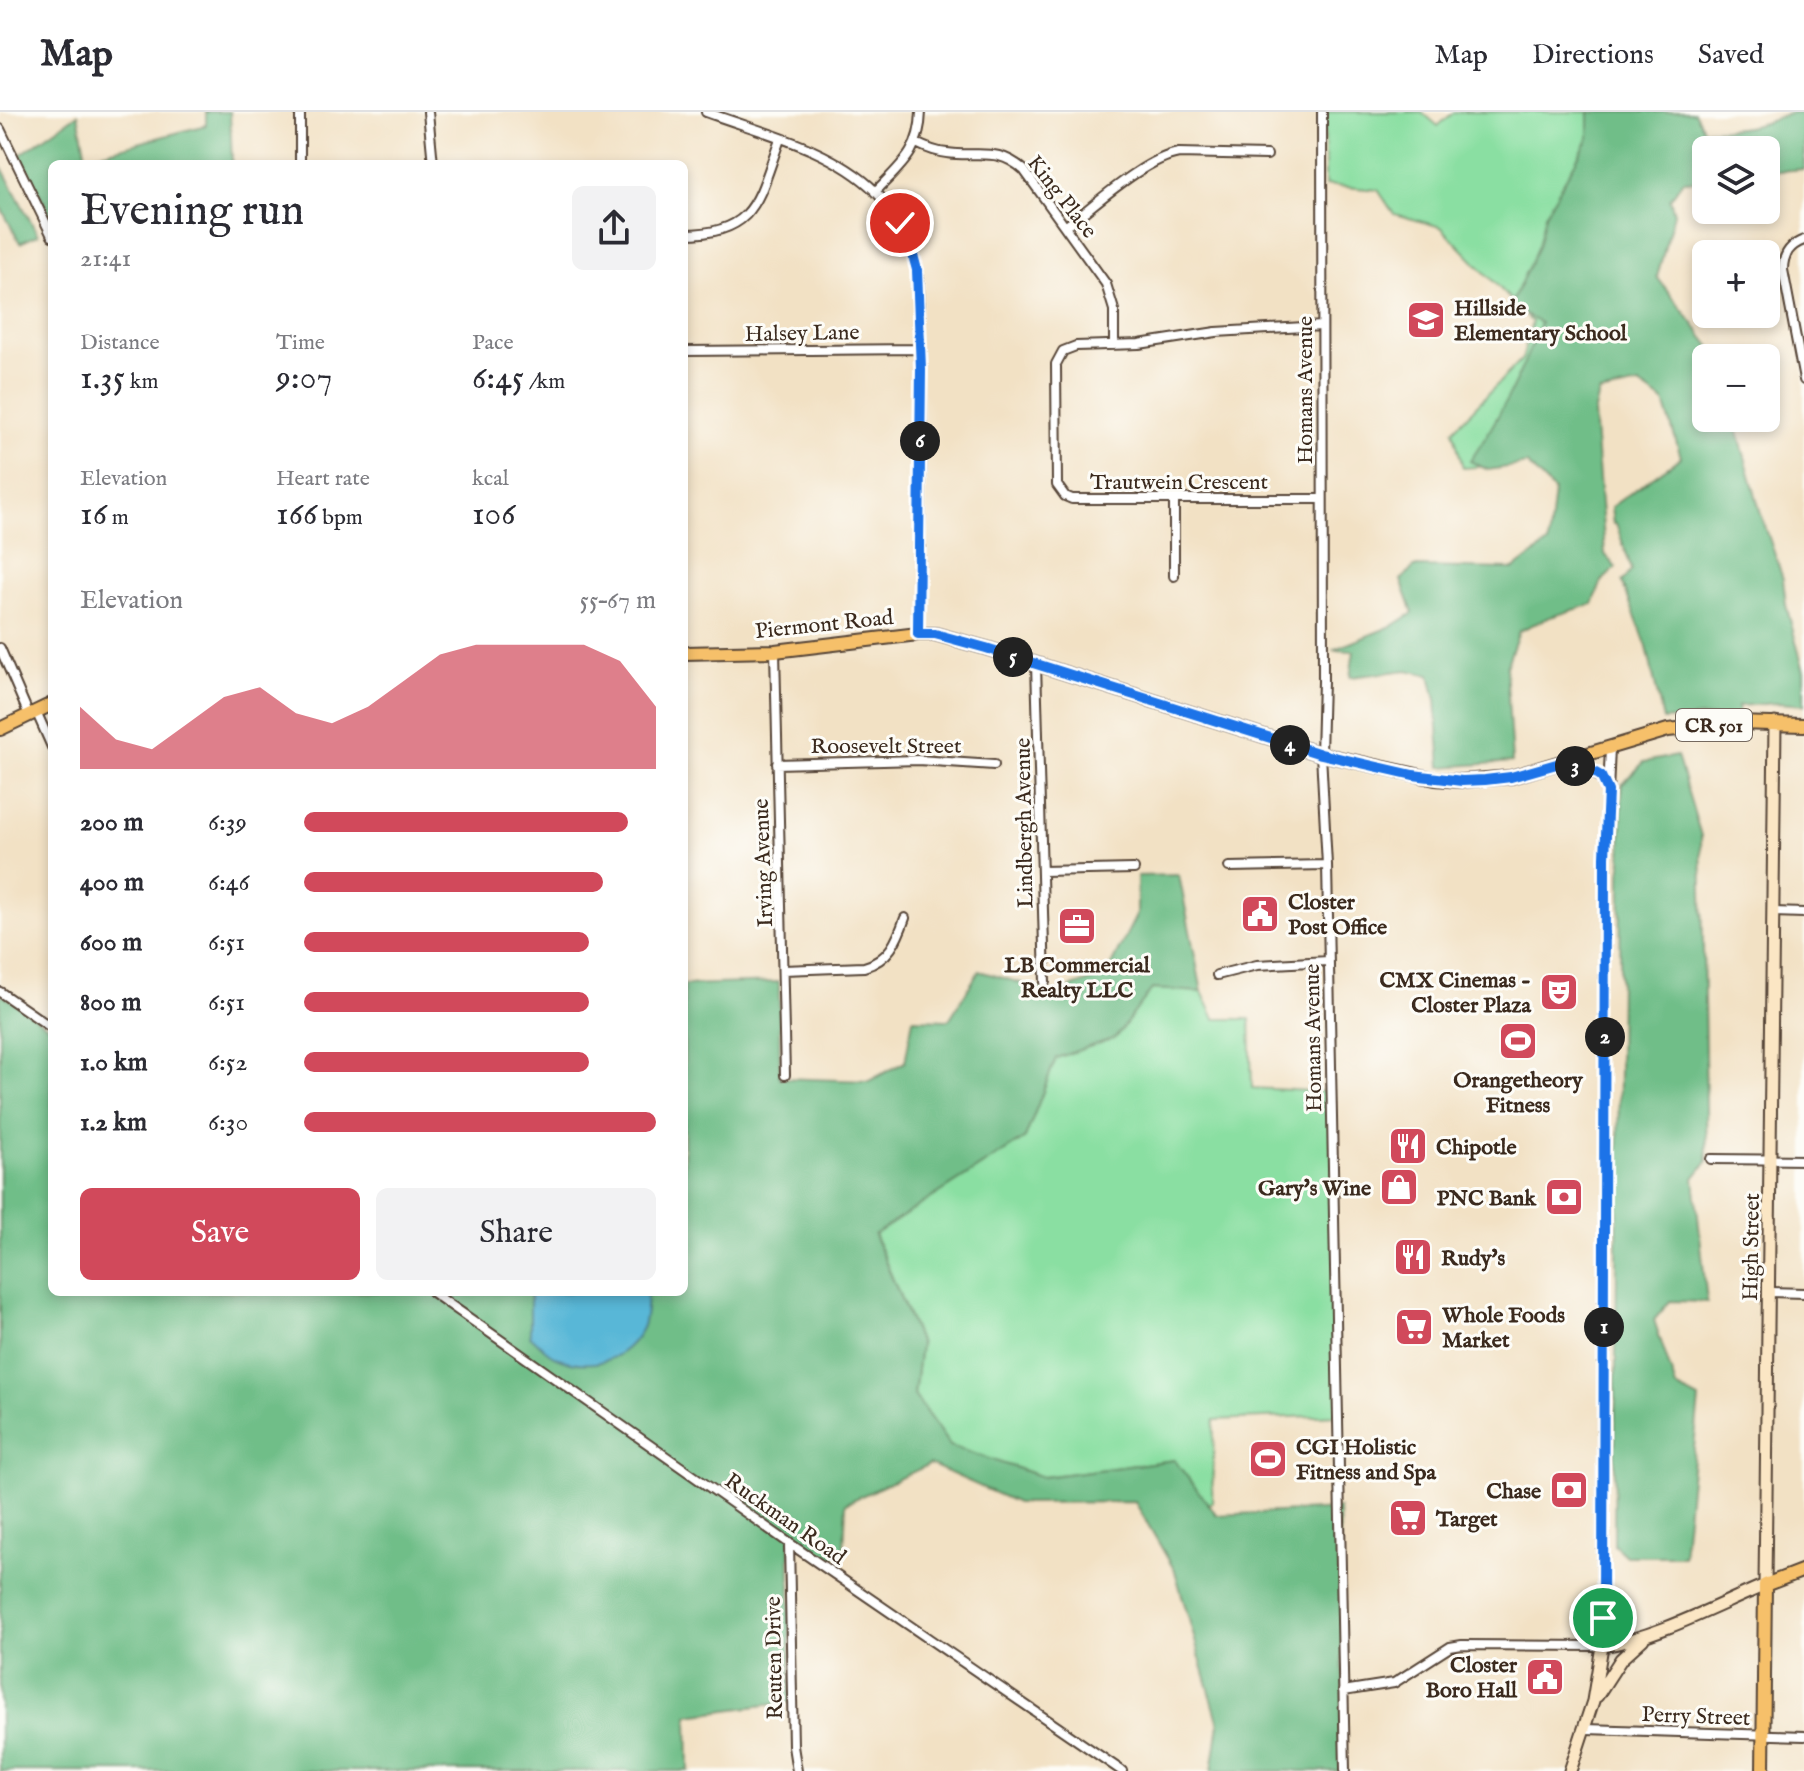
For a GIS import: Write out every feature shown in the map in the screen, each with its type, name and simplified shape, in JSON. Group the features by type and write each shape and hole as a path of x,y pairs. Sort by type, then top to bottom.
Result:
{"main road":[{"name":"Piermont Road","path":"688,653 775,651 918,634 959,640 1321,754 1435,779 1462,781 1511,777 1668,730 1737,723 1804,725"},
{"path":"0,729 48,706"},
{"path":"1765,1585 1804,1570"},
{"name":"High Street","path":"1763,1771 1765,1585"}],"street":[{"path":"300,112 300,160"},
{"path":"428,112 433,160"},
{"path":"706,112 843,166 875,192 900,223 914,255 920,349 918,634"},
{"path":"875,192 907,159 916,143 921,112"},
{"name":"Homans Avenue","path":"1322,112 1321,754 1327,865 1345,1771"},
{"path":"0,129 48,228"},
{"path":"688,234 723,231 744,218 758,200 780,139"},
{"name":"King Place","path":"916,143 946,153 983,153 1006,157 1024,170 1106,284 1114,310 1114,345"},
{"path":"1066,226 1145,166 1167,155 1267,155"},
{"path":"1804,240 1790,248 1783,262 1804,380"},
{"name":"Trautwein Crescent","path":"1321,499 1072,499 1065,496 1057,485 1056,364 1063,351 1076,346 1322,326"},
{"name":"Halsey Lane","path":"688,351 920,349"},
{"path":"1174,499 1174,576"},
{"path":"0,648 48,740"},
{"name":"Irving Avenue","path":"775,651 785,1075"},
{"name":"Lindbergh Avenue","path":"1036,664 1045,982"},
{"name":"High Street","path":"1765,1585 1775,723"},
{"path":"1570,1771 1586,1729 1602,1646 1605,857 1610,748"},
{"name":"Roosevelt Street","path":"777,764 918,760 994,765"},
{"path":"1560,763 1587,768 1601,776 1608,791"},
{"path":"1229,867 1327,865"},
{"path":"1042,871 1134,869"},
{"path":"1773,912 1804,913"},
{"path":"783,970 864,967 876,963 897,941 905,918"},
{"path":"1217,975 1257,965 1328,961"},
{"path":"0,992 48,1025"},
{"path":"1711,1159 1804,1160"},
{"path":"1769,1292 1804,1293"},
{"name":"Ruckman Road","path":"438,1296 789,1543 1122,1771"},
{"name":"Reuten Drive","path":"789,1543 793,1746 797,1771"},
{"path":"1343,1691 1394,1683 1450,1647 1602,1646 1621,1643 1765,1585"},
{"path":"1593,1701 1621,1659 1653,1631"},
{"name":"Perry Street","path":"1586,1729 1804,1736"}],"green space":[{"path":"206,112 230,112 232,160 48,160 48,211 20,155 78,114 86,157 206,125"},
{"path":"1325,112 1422,112 1438,126 1454,112 1589,112 1589,143 1554,335 1526,463 1463,468 1453,430 1522,359 1532,322 1441,227 1394,214 1378,190 1325,185"},
{"path":"1589,112 1694,112 1704,130 1753,126 1804,112 1804,169 1780,171 1780,136 1692,136 1692,181 1683,181 1670,199 1674,213 1657,277 1692,322 1692,328 1696,328 1709,344 1692,344 1692,432 1738,432 1783,579 1786,605 1804,671 1804,705 1738,706 1739,715 1663,720 1647,647 1622,582 1632,570 1616,524 1613,524 1611,507 1681,457 1664,402 1639,385 1599,393 1594,414 1605,554 1616,568 1602,581 1593,604 1547,618 1519,631 1506,667 1512,762 1441,767 1436,700 1430,675 1407,670 1350,677 1354,651 1333,650 1394,625 1413,613 1401,580 1414,567 1514,569 1548,544 1554,491 1527,464 1488,470 1470,461 1510,394 1540,323 1510,306 1538,246 1545,214 1589,138"},
{"path":"0,164 38,235 20,243 0,206"},
{"path":"1677,756 1701,836 1707,1162 1694,1178 1707,1302 1670,1301 1654,1320 1676,1387 1699,1399 1683,1556 1626,1556 1614,1545 1622,785 1644,762"},
{"path":"1179,875 1202,992 1152,989 1115,1038 1056,1058 1025,1138 874,1235 920,1344 914,1395 950,1446 1043,1477 1174,1460 1217,1515 1339,1509 1345,1771 1212,1771 1219,1724 1175,1571 1135,1502 1017,1503 930,1464 846,1503 844,1549 827,1562 790,1538 790,1702 688,1715 689,1771 0,1771 0,993 48,1026 48,1296 688,1296 688,985 779,982 780,1078 869,1081 905,1062 913,1019 949,1020 979,971 1056,993 1106,975 1137,914 1137,876"},
{"path":"1152,989 1202,992 1215,1019 1250,1019 1252,1088 1331,1092 1338,1415 1214,1420 1212,1503 1207,1503 1174,1460 1043,1477 950,1446 914,1395 920,1344 874,1234 1025,1138 1056,1058 1115,1038"}],"water":[{"path":"530,1296 647,1296 641,1330 625,1350 604,1361 567,1361 551,1354 530,1336"}],"place":[{"name":"Hillside Elementary School","path":"1426,320"},
{"name":"Closter Post Office","path":"1260,914"},
{"name":"LB Commercial Realty LLC","path":"1077,926"},
{"name":"CMX Cinemas - Closter Plaza","path":"1559,992"},
{"name":"Orangetheory Fitness","path":"1518,1041"},
{"name":"Chipotle","path":"1408,1146"},
{"name":"Gary's Wine","path":"1399,1187"},
{"name":"PNC Bank","path":"1564,1197"},
{"name":"Rudy's","path":"1413,1257"},
{"name":"Whole Foods Market","path":"1414,1327"},
{"name":"CGI Holistic Fitness and Spa","path":"1268,1459"},
{"name":"Chase","path":"1569,1490"},
{"name":"Target","path":"1408,1518"},
{"name":"Closter Boro Hall","path":"1545,1677"}],"route":[{"path":"900,223 909,240 917,270 921,369 918,634 935,634 986,648 1321,754 1435,779 1462,781 1511,777 1560,763 1587,768 1601,776 1608,791 1605,857 1603,1618"}]}
